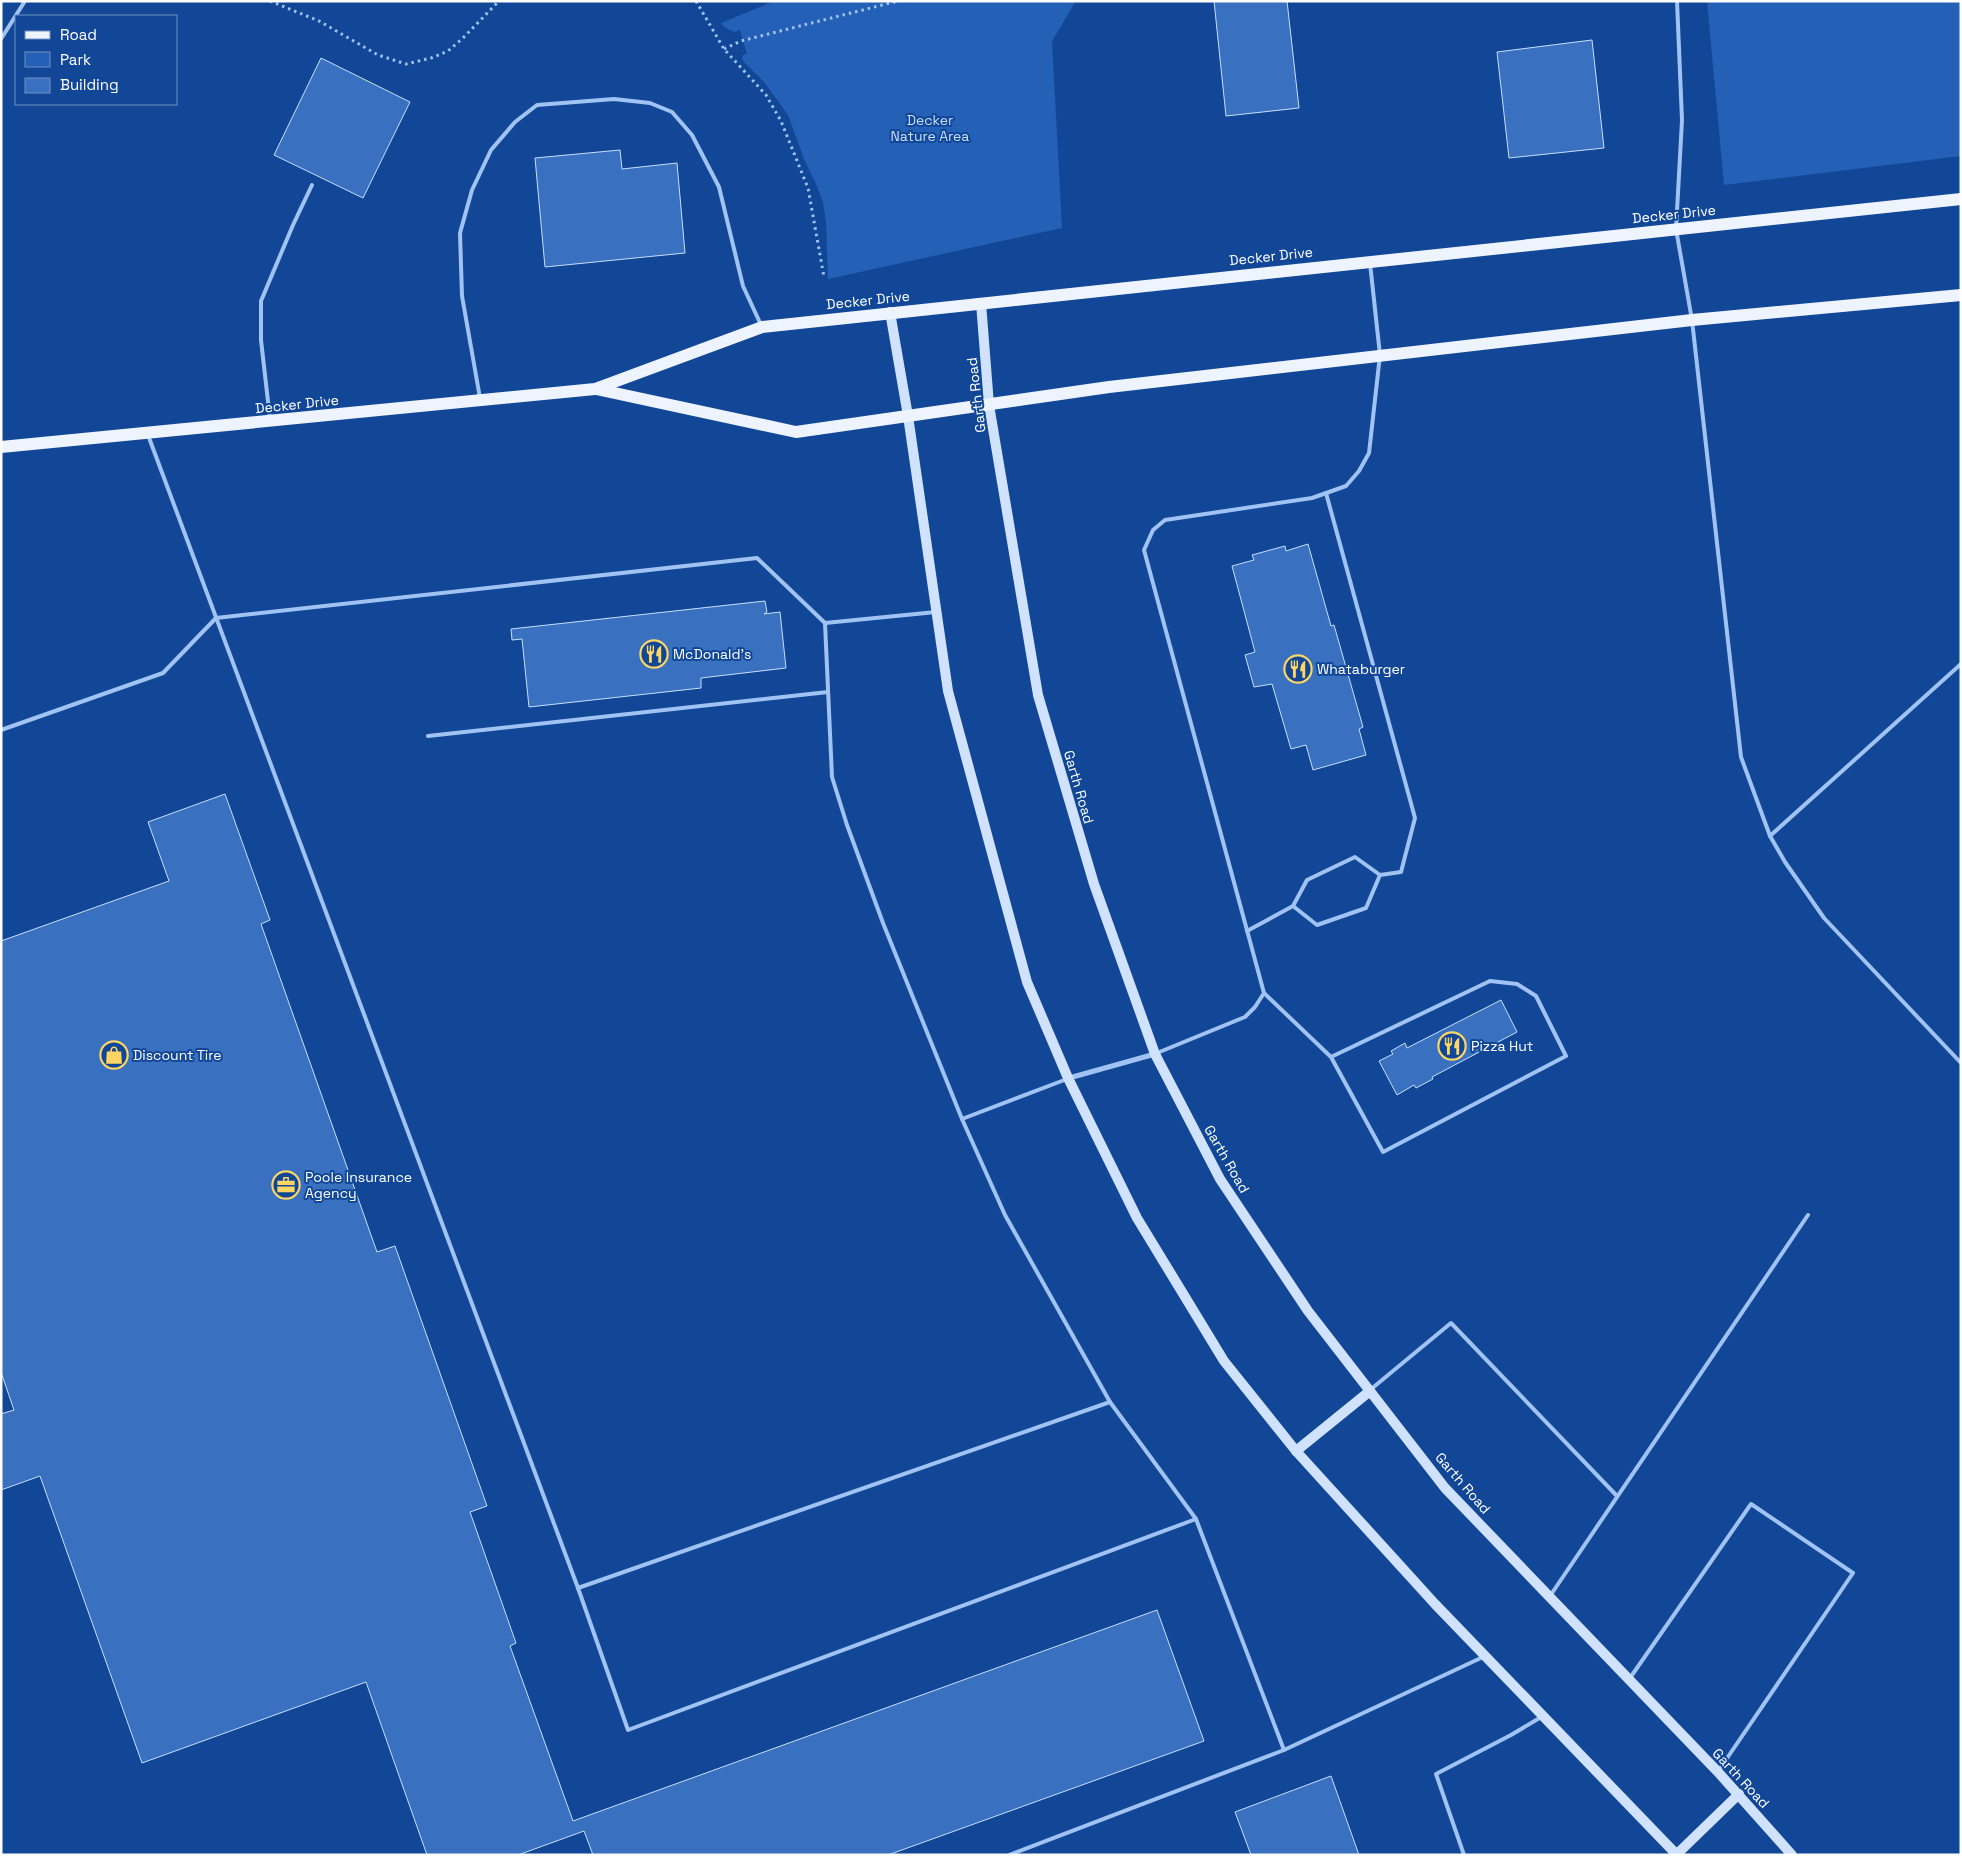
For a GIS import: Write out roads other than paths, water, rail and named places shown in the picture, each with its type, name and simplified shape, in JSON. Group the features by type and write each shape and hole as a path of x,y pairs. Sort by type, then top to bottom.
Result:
{"main road":[{"name":"Decker Drive","path":"1,447 595,389 762,327 981,302 1961,199"},
{"name":"Decker Drive","path":"595,389 796,432 1109,387 1380,355 1692,320 1961,295"},
{"name":"Garth Road","path":"981,302 989,405 1038,695 1094,884 1155,1054 1220,1179 1308,1311 1445,1488 1739,1794 1792,1855"},
{"path":"890,312 908,416 948,691 1027,982 1068,1078 1137,1218 1224,1361 1296,1451 1435,1604 1677,1855 1739,1794"},
{"path":"1296,1451 1370,1391"}],"street":[{"path":"1068,1078 1155,1054"}],"lane":[{"path":"16,15 25,1"},
{"path":"1677,1 1682,120 1676,229 1692,320 1741,757 1770,836 1785,862 1824,918 1961,1063"},
{"path":"1,39 15,17"},
{"path":"481,400 462,296 460,233 472,190 490,150 516,122 537,105 614,99 650,103 672,112 692,135 719,187 743,286 762,327"},
{"path":"270,421 261,340 261,301 312,185"},
{"path":"1331,1057 1490,981 1516,984 1536,996 1566,1056 1383,1152 1331,1057 1264,993 1144,550 1153,530 1165,520 1312,498 1346,486 1359,471 1369,453 1380,355 1370,261"},
{"path":"147,433 578,1588 628,1730 1196,1519"},
{"path":"1247,931 1293,906 1307,880 1356,857 1380,876 1401,872 1415,818 1326,493"},
{"path":"1,730 164,673 216,618 757,558 825,623 832,777 847,825 883,923 962,1119 1005,1215 1110,1402 1196,1519 1284,1750"},
{"path":"825,623 936,612"},
{"path":"1770,836 1961,664"},
{"path":"428,736 828,692"},
{"path":"1293,906 1317,925 1366,908 1380,876"},
{"path":"1155,1054 1245,1017 1255,1007 1264,993"},
{"path":"962,1119 1068,1078"},
{"path":"1550,1596 1808,1215"},
{"path":"1370,1391 1451,1323 1617,1496"},
{"path":"578,1588 1110,1402"},
{"path":"1629,1680 1751,1504 1853,1573 1718,1772"},
{"path":"1009,1855 1284,1750 1485,1656"},
{"path":"1464,1855 1436,1774 1543,1716"}],"place":[{"name":"McDonald's","path":"654,654"},
{"name":"Whataburger","path":"1298,669"},
{"name":"Pizza Hut","path":"1452,1046"},
{"name":"Discount Tire","path":"114,1055"},
{"name":"Poole Insurance Agency","path":"286,1185"}],"park label":[{"name":"Decker Nature Area","path":"930,128"}]}
